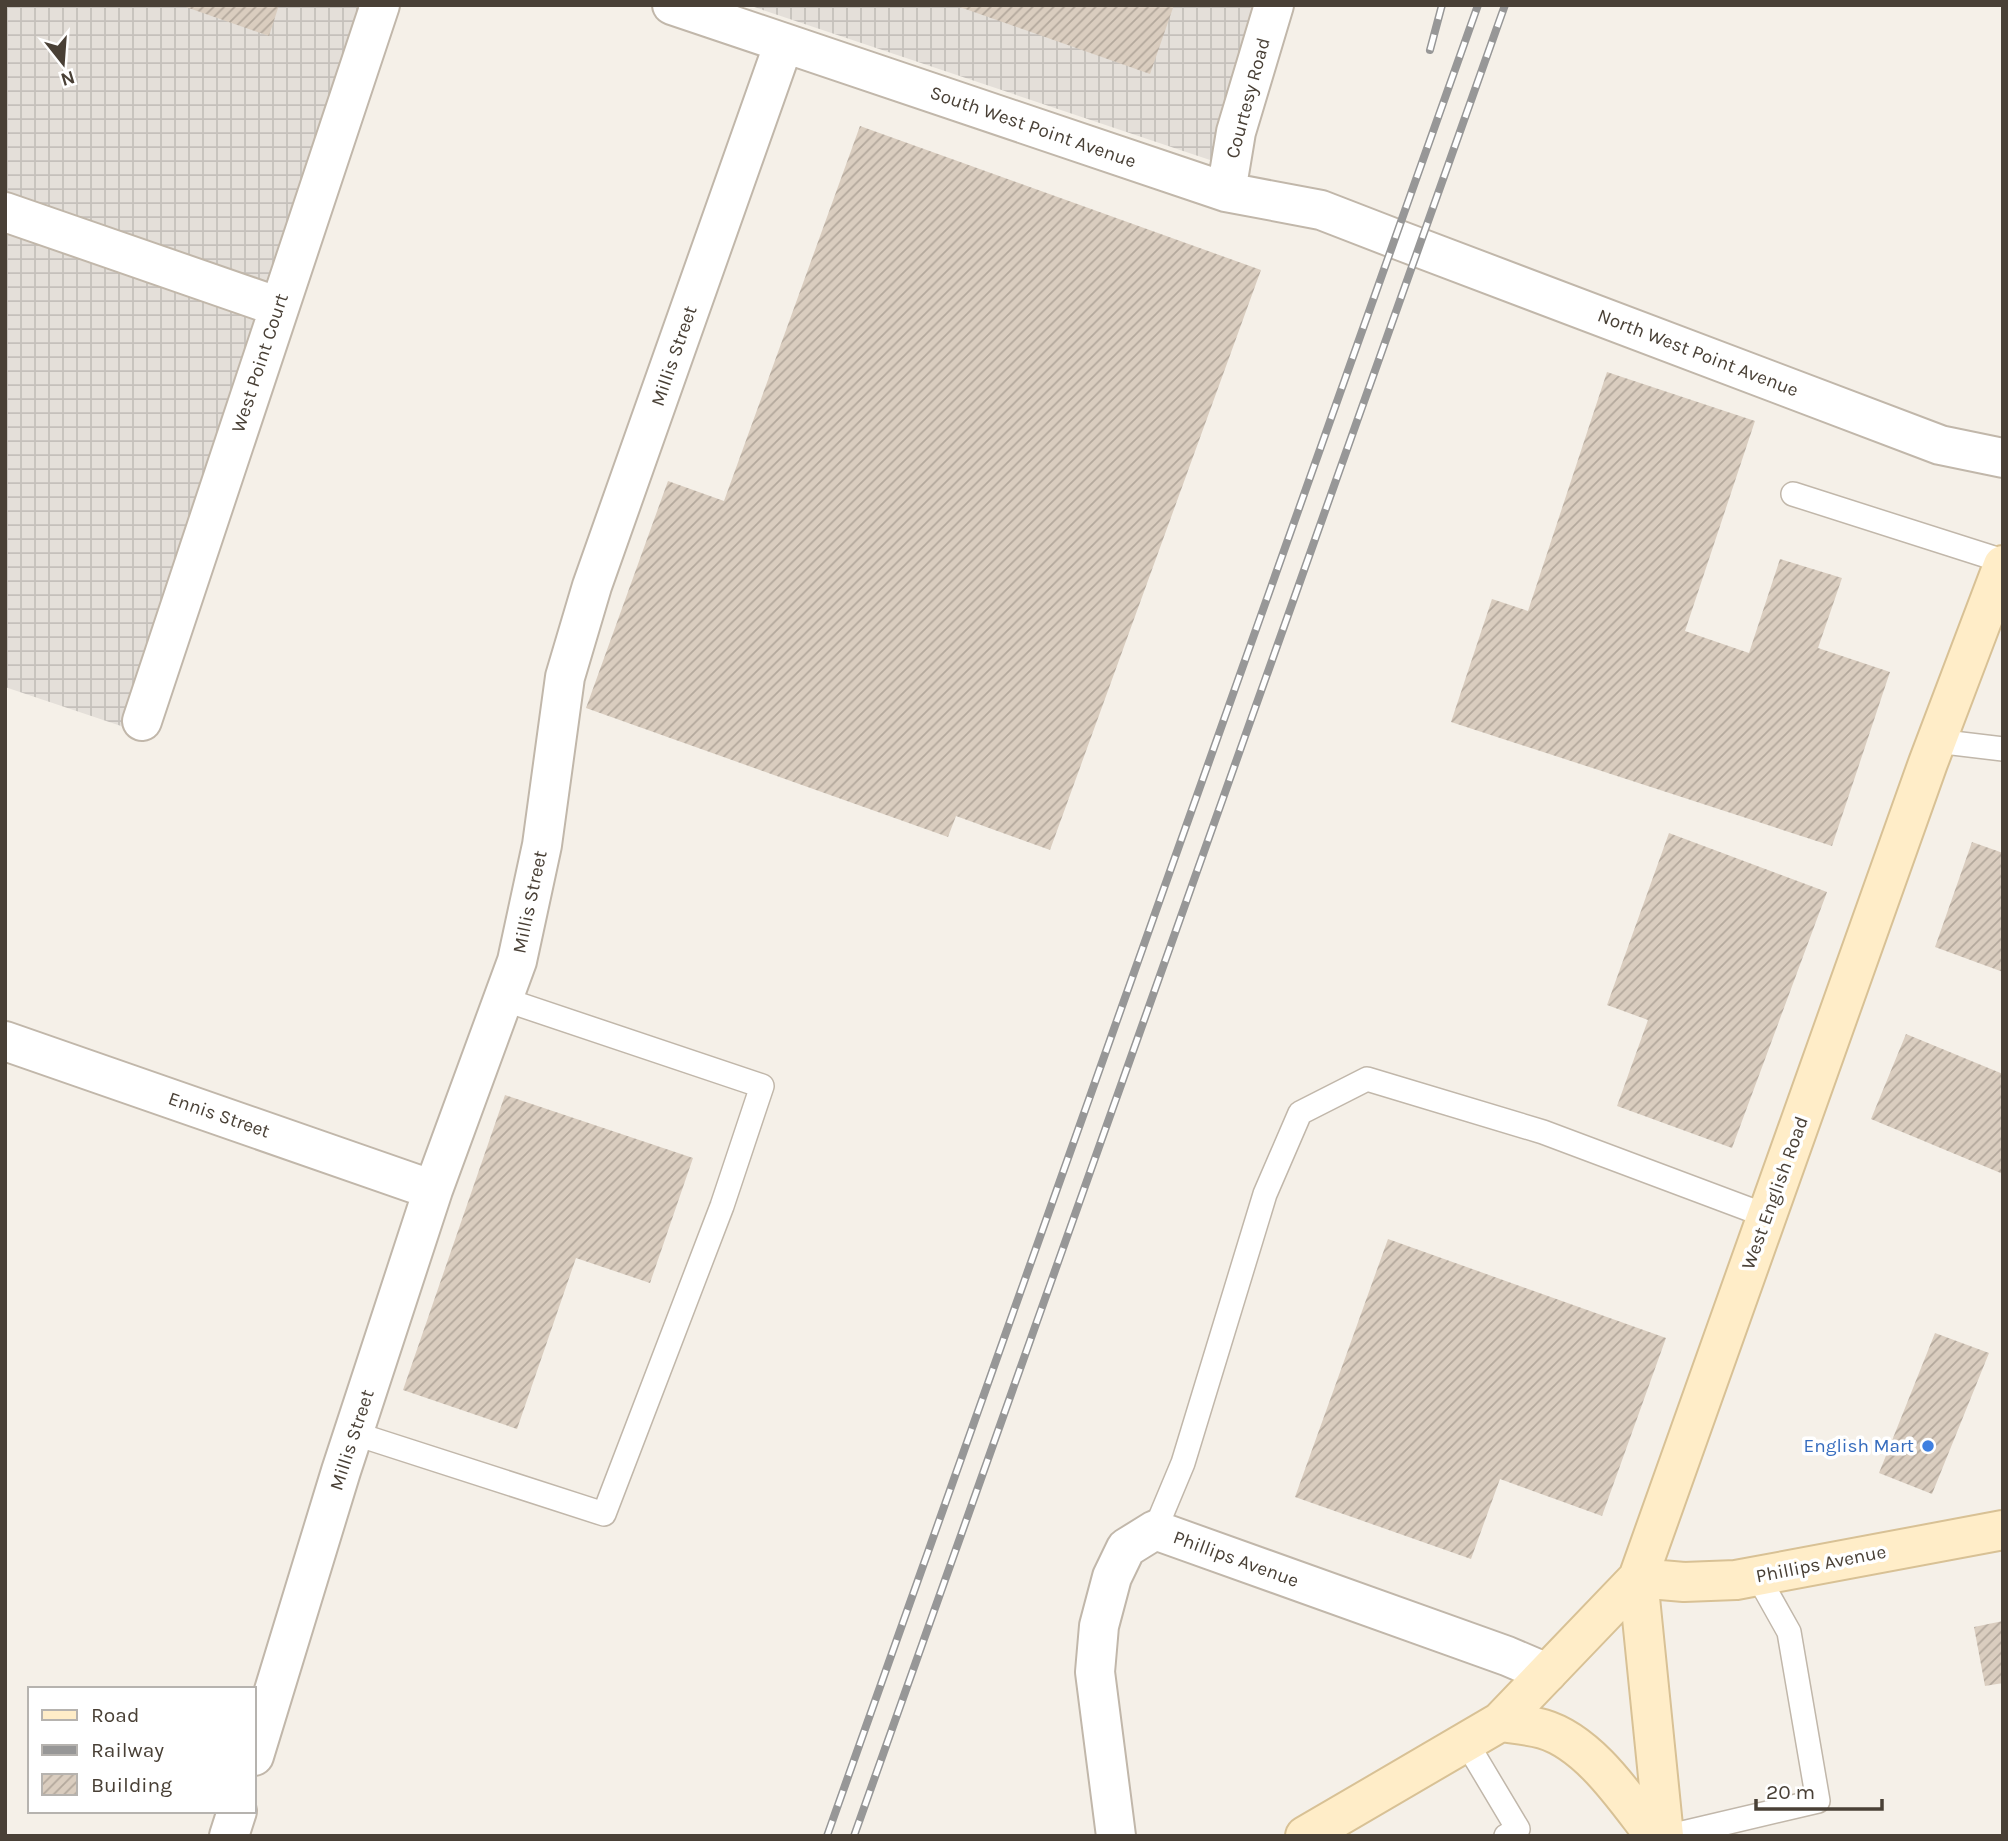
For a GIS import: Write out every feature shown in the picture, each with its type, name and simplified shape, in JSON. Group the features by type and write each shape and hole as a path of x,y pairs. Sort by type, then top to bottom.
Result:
{"main road":[{"name":"West English Road","path":"1664,1836 1639,1578 1936,741 2003,563"},
{"name":"Phillips Avenue","path":"1639,1578 1684,1582 1736,1580 2003,1530"},
{"path":"1306,1836 1500,1722 1639,1578"},
{"path":"1500,1722 1544,1730 1575,1745 1610,1779 1655,1836"}],"street":[{"name":"West Point Court","path":"142,721 380,5"},
{"name":"South West Point Avenue","path":"672,5 1226,192 1321,210 1396,239"},
{"name":"Courtesy Road","path":"1226,192 1236,132 1274,5"},
{"name":"Millis Street","path":"256,1749 353,1433 433,1190 517,961 542,845 565,677 584,612 784,43"},
{"path":"5,212 279,307"},
{"name":"North West Point Avenue","path":"1396,239 1940,445 2003,458"},
{"name":"Ennis Street","path":"5,1041 433,1190"},
{"name":"Phillips Avenue","path":"1116,1836 1095,1672 1099,1626 1112,1577 1126,1548 1155,1530 1507,1656 1547,1673"},
{"path":"229,1836 236,1813"}],"lane":[{"path":"1793,494 2003,563"},
{"path":"1936,741 2003,750"},
{"path":"353,1433 604,1514 722,1206 762,1086 503,999"},
{"path":"1155,1530 1183,1463 1265,1194 1300,1112 1367,1079 1543,1132 1767,1216"},
{"path":"1670,1836 1818,1801 1790,1632 1757,1576"},
{"path":"1465,1742 1515,1834"}],"shaded area":[{"path":"5,5 374,5 127,728 5,687"},
{"path":"748,5 1264,5 1213,161"}],"building":[{"path":"180,5 279,5 269,36"},
{"path":"954,5 1174,5 1150,74"},
{"path":"860,126 1261,270 1050,850 956,816 948,837 586,708 668,481 724,501"},
{"path":"1607,372 1755,421 1685,631 1749,653 1780,559 1842,578 1818,648 1890,672 1832,846 1451,722 1492,599 1528,611"},
{"path":"1669,833 1827,892 1732,1148 1617,1106 1648,1020 1607,1005"},
{"path":"1972,842 2003,853 2003,972 1935,947"},
{"path":"1906,1034 2003,1074 2003,1174 1871,1119"},
{"path":"505,1095 693,1158 650,1283 576,1258 517,1429 403,1390"},
{"path":"1388,1239 1666,1338 1602,1516 1500,1479 1471,1559 1295,1497"},
{"path":"1935,1333 1989,1353 1932,1494 1879,1473"},
{"path":"2003,1621 2003,1683 1985,1686 1974,1627"}],"railway":[{"path":"1430,50 1442,5"},
{"path":"827,1836 1478,5"},
{"path":"854,1836 1505,5"}],"place":[{"name":"English Mart","path":"1928,1446"}]}
